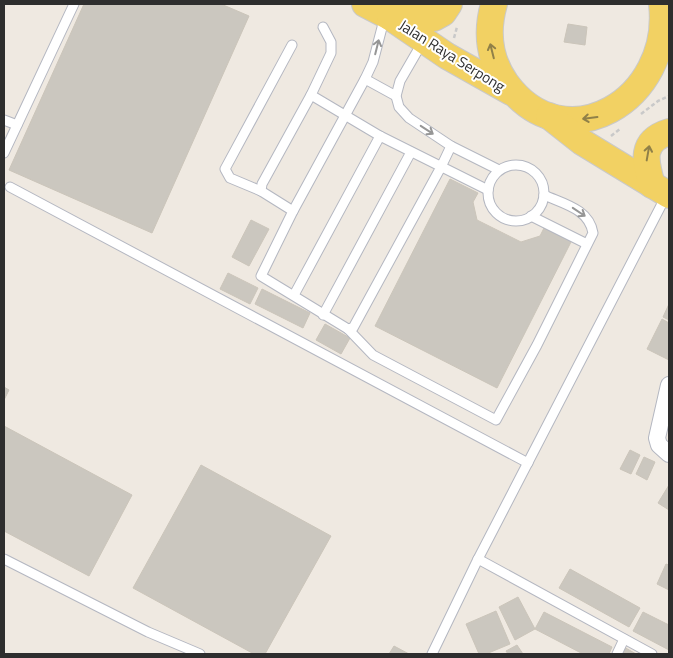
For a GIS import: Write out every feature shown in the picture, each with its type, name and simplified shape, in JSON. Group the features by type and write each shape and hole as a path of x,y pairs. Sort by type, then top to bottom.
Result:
{"main road":[{"path":"494,4 490,20 490,47 498,72 514,93 530,106 548,115 582,142 663,191"},
{"path":"548,115 574,120 601,117 626,106 646,88 660,66 668,45 666,17 662,4"},
{"path":"380,12 434,18 443,13 454,12"},
{"name":"Jalan Raya Serpong","path":"380,12 447,56 514,93"},
{"path":"663,191 646,164 646,152 651,141 659,134 669,132"}],"street":[{"path":"669,385 657,438 659,445 669,454"}],"lane":[{"path":"4,153 74,4"},
{"path":"380,12 373,62 293,211 261,276 348,329 373,355 496,420 537,345 593,233 588,218 581,211 544,195"},
{"path":"261,191 262,184 311,95 331,53 331,42 323,27"},
{"path":"423,40 400,81 396,96 399,107 408,118 451,146 499,170"},
{"path":"292,45 225,168 230,178 261,191 293,211"},
{"path":"365,79 396,96"},
{"path":"311,95 380,136 488,190"},
{"path":"4,120 17,125"},
{"path":"294,295 380,136"},
{"path":"348,329 353,328 356,324 451,146"},
{"path":"323,315 411,152"},
{"path":"514,165 530,168 540,179 544,195 538,211 518,221 504,219 498,215 490,204 488,190 499,170 514,165"},
{"path":"10,187 528,463"},
{"path":"432,654 663,191"},
{"path":"531,216 587,244"},
{"path":"4,559 148,632 200,654"},
{"path":"478,559 652,654"},
{"path":"617,654 624,639"}],"path":[{"path":"447,56 454,12"},
{"path":"634,119 658,101 669,96"},
{"path":"596,151 602,142 626,125"}],"building":[{"path":"84,4 221,4 249,16 152,233 9,170"},
{"path":"568,24 587,27 585,45 564,42"},
{"path":"450,179 478,193 473,202 477,220 521,242 540,236 545,226 572,240 497,388 375,326"},
{"path":"251,220 269,229 249,266 232,257"},
{"path":"228,273 258,288 250,304 220,289"},
{"path":"262,289 310,313 303,328 255,304"},
{"path":"669,304 669,320 663,317"},
{"path":"662,319 669,323 669,360 647,349"},
{"path":"325,324 350,338 341,354 316,340"},
{"path":"4,387 9,390 4,400"},
{"path":"4,426 132,495 89,576 4,531"},
{"path":"630,450 640,455 631,474 620,469"},
{"path":"644,457 655,462 647,480 636,474"},
{"path":"201,465 331,536 265,654 254,654 133,588"},
{"path":"669,485 669,510 658,503"},
{"path":"666,564 669,565 669,590 657,584"},
{"path":"570,569 640,608 629,627 559,588"},
{"path":"518,597 535,629 515,640 499,607"},
{"path":"496,611 510,644 486,654 479,654 466,624"},
{"path":"544,612 612,647 609,654 583,654 535,629"},
{"path":"643,612 669,625 669,650 633,631"},
{"path":"517,645 523,654 508,654 506,651"},
{"path":"394,646 409,654 389,654"},
{"path":"624,647 636,654 620,654"}]}
